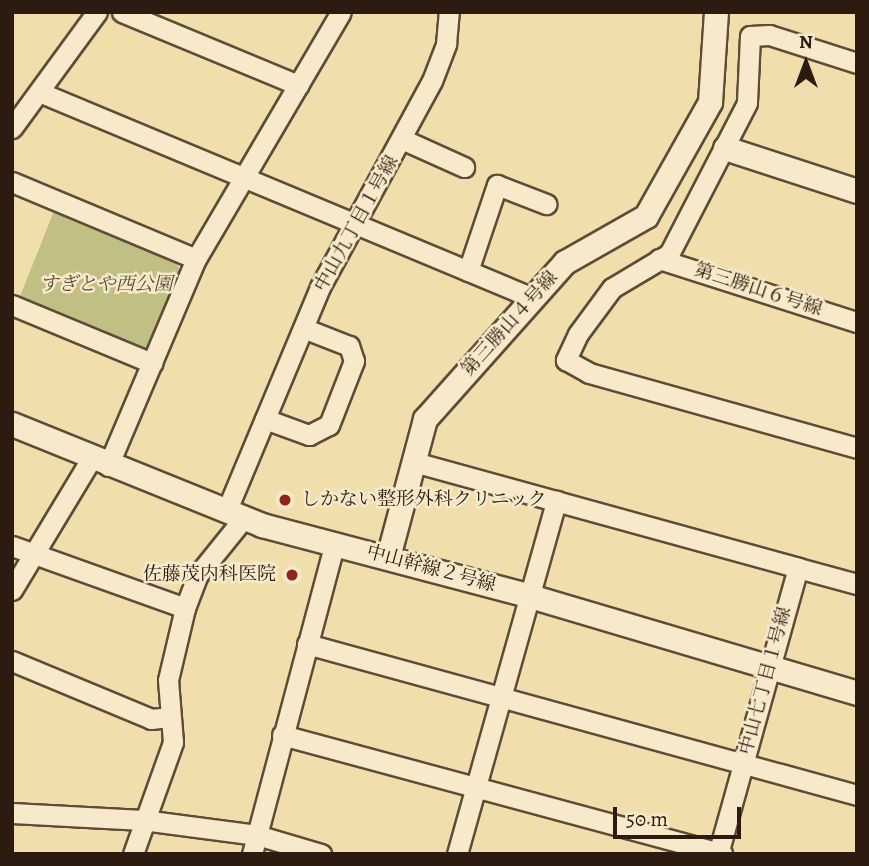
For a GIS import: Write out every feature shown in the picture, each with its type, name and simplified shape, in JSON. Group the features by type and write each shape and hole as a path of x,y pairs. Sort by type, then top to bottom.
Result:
{"street":[{"path":"12,128 97,12"},
{"path":"122,12 298,85"},
{"path":"12,590 99,463 152,363 196,259 341,12"},
{"name":"中山九丁目１号線","path":"133,854 173,742 168,680 185,608 197,576 235,515 265,419 337,254 404,140 446,44 449,12"},
{"name":"第三勝山４号線","path":"388,557 425,419 565,262 646,216 710,102 716,12"},
{"path":"857,63 769,35 750,36 747,103 669,254 612,288 578,334 566,360 589,373 857,448"},
{"path":"39,92 533,298"},
{"path":"404,140 464,167"},
{"path":"725,148 857,191"},
{"path":"12,182 196,259"},
{"path":"468,271 497,185 546,204"},
{"name":"第三勝山６号線","path":"659,259 857,322"},
{"path":"12,305 152,363"},
{"path":"265,419 309,435 329,425 354,361 349,346 303,328"},
{"name":"中山幹線２号線","path":"12,424 99,463 235,515 530,596 857,693"},
{"path":"414,462 857,584"},
{"path":"457,854 556,500"},
{"path":"252,854 335,543"},
{"path":"12,546 185,608"},
{"name":"中山七丁目１号線","path":"720,853 798,568"},
{"path":"307,644 857,795"},
{"path":"12,661 151,719 169,717"},
{"path":"282,735 720,853"},
{"path":"12,813 144,820 257,835 321,854"}],"green space":[{"name":"すぎとや西公園","path":"54,211 175,261 180,270 147,347 134,351 19,299"}],"place":[{"name":"しかない整形外科クリニック","path":"285,500"},
{"name":"佐藤茂内科医院","path":"292,575"}]}
